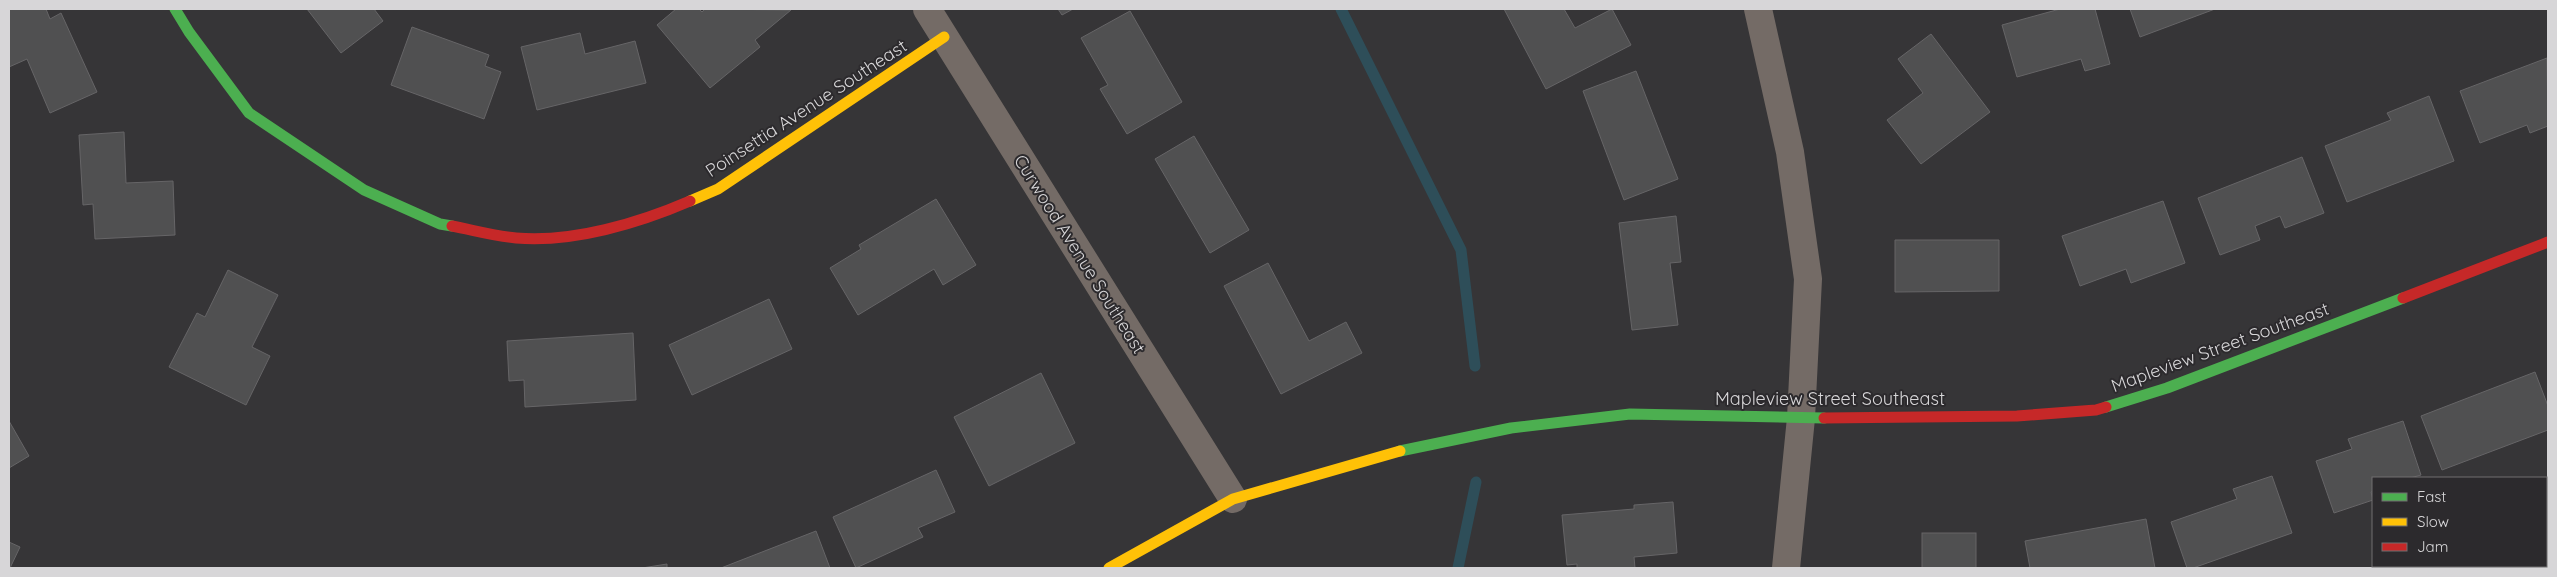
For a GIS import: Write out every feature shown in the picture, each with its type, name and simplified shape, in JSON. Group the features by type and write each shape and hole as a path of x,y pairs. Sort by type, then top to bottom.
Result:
{"street":[{"name":"Poinsettia Avenue Southeast","path":"175,9 189,32 244,105 257,118 364,190 440,224 517,238 590,232 652,217 718,189 944,38"},
{"name":"Curwood Avenue Southeast","path":"927,9 1233,499"},
{"path":"1758,9 1790,152 1808,279 1801,418 1786,568"},
{"name":"Mapleview Street Southeast","path":"1109,568 1233,499 1392,453 1511,428 1630,414 1801,418 2017,416 2096,410 2167,388 2548,242"}],"building":[{"path":"9,9 46,9 50,19 61,13 97,92 50,113 27,59 9,67"},
{"path":"307,9 374,9 383,21 341,53"},
{"path":"676,9 699,9 702,12 705,9 791,10 755,40 760,47 710,88 657,25"},
{"path":"1058,9 1073,9 1062,15"},
{"path":"1504,9 1564,9 1575,28 1612,9 1631,45 1546,89"},
{"path":"2060,9 2095,9 2110,64 2085,71 2081,59 2017,77 2002,25"},
{"path":"2130,9 2215,9 2140,37"},
{"path":"1130,11 1182,102 1127,134 1100,89 1108,85 1081,38"},
{"path":"412,27 489,55 485,66 501,72 484,119 391,85"},
{"path":"580,33 585,54 635,41 646,83 537,110 521,47"},
{"path":"1931,34 1990,112 1921,164 1887,120 1923,93 1898,59"},
{"path":"2547,58 2548,126 2530,133 2527,125 2480,143 2460,91"},
{"path":"1636,71 1678,179 1624,200 1583,91"},
{"path":"2429,96 2454,161 2347,202 2325,146 2391,120 2387,113"},
{"path":"124,132 126,183 173,181 175,235 95,239 93,204 83,205 79,135"},
{"path":"1194,136 1249,230 1210,253 1155,159"},
{"path":"2302,157 2324,213 2285,228 2280,216 2255,226 2260,240 2220,255 2198,198"},
{"path":"936,199 976,265 943,285 934,269 858,315 830,268 861,249 859,245"},
{"path":"2163,201 2185,263 2131,283 2126,269 2080,286 2062,236"},
{"path":"1676,216 1681,262 1670,263 1678,325 1632,330 1619,223"},
{"path":"1895,240 1999,240 1999,291 1895,292"},
{"path":"1268,263 1309,341 1346,322 1362,353 1281,394 1224,286"},
{"path":"228,270 278,295 252,347 270,356 246,405 169,367 197,313 205,317"},
{"path":"769,299 792,349 692,395 669,345"},
{"path":"633,333 636,400 525,407 524,380 509,381 507,341"},
{"path":"2535,372 2548,406 2548,430 2442,470 2421,416"},
{"path":"1041,373 1075,443 989,486 954,417"},
{"path":"9,421 29,456 9,468"},
{"path":"2403,421 2421,475 2414,477 2372,477 2372,500 2334,513 2316,461 2352,449 2348,439"},
{"path":"936,470 955,512 918,528 923,537 856,568 833,517"},
{"path":"2272,476 2292,533 2193,568 2187,568 2171,522 2237,499 2233,489"},
{"path":"1673,502 1677,553 1634,557 1635,568 1577,568 1577,564 1567,565 1562,515 1634,509 1634,505"},
{"path":"2146,519 2155,568 2030,568 2025,541"},
{"path":"816,531 830,568 721,568"},
{"path":"1922,533 1976,533 1976,568 1922,568"},
{"path":"9,542 20,547 10,568 9,568"},
{"path":"667,564 667,568 642,568"}],"waterway":[{"path":"1341,9 1461,250 1475,366"},
{"path":"1458,568 1476,482"}],"traffic: fast":[{"path":"175,9 189,32 249,113 364,190 440,224 452,226"},
{"path":"2106,407 2167,388 2403,298"},
{"path":"1400,451 1511,428 1630,414 1824,418"}],"traffic: slow":[{"path":"690,201 718,189 944,37"},
{"path":"1109,568 1233,499 1400,451"}],"traffic: jam":[{"path":"452,226 516,238 560,237 605,230 628,224 690,201"},
{"path":"2403,298 2548,242"},
{"path":"1824,418 2017,416 2096,410 2106,407"}]}
